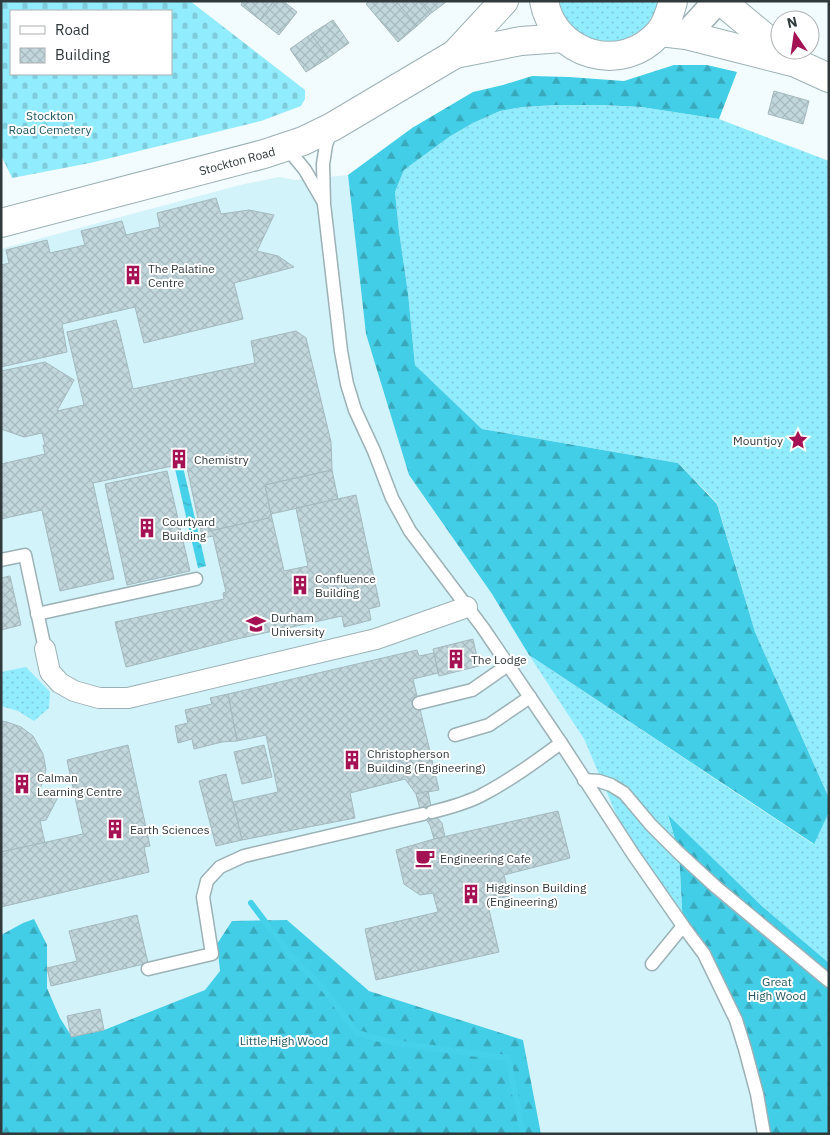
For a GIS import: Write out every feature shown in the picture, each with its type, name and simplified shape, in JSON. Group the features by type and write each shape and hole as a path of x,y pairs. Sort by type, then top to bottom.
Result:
{"main road":[{"name":"Stockton Road","path":"1,223 286,148 303,141 332,127 455,54 504,1"},
{"path":"544,1 551,22 563,38 580,50 602,56 623,55 673,33 770,51"},
{"path":"673,1 670,15 673,33"},
{"path":"721,1 770,42"},
{"name":"Stockton Road","path":"455,54 521,41 563,38"},
{"path":"796,60 829,78"}],"street":[{"path":"673,33 708,11 713,1"},
{"path":"45,649 50,672 60,683 74,691 99,698 128,698 376,639 467,607"}],"lane":[{"path":"332,127 326,145 323,164 324,204 342,351 355,410 374,451 392,498 410,531 508,665 633,854 704,954 736,1020 757,1094 764,1134"},
{"path":"286,148 305,170 324,204"},
{"path":"1,560 24,555 45,649"},
{"path":"37,614 196,580"},
{"path":"419,703 472,690 508,665"},
{"path":"455,735 489,725 530,697"},
{"path":"148,969 212,954 202,897 207,881 220,867 244,856 460,804 479,796 511,778 561,743"},
{"path":"584,780 599,781 611,785 624,793 679,853 716,887 829,981"},
{"path":"652,964 683,926"}],"shaded area":[{"name":"Durham University","path":"348,175 366,334 409,475 492,594 584,739 633,854 683,926 736,1020 764,1134 541,1134 523,1040 369,991 287,920 217,944 220,971 205,990 104,1030 71,1037 60,1018 47,988 47,968 23,923 1,935 1,249 240,185 279,177 295,180"}],"green space":[{"name":"Stockton Road Cemetery","path":"1,1 190,1 305,90 305,99 301,106 261,121 90,163 12,178 1,155"},
{"path":"556,1 660,1 659,6 644,29 619,42 591,40 568,24"},
{"path":"674,65 707,65 737,72 719,119 641,107 556,105 523,107 500,111 473,123 449,137 404,170 395,192 415,365 482,429 678,463 717,504 755,632 829,798 829,812 814,844 529,655 492,594 409,475 366,334 348,175 412,128 473,92 532,76 624,81"},
{"path":"556,105 641,107 719,119 829,161 829,798 755,632 717,503 678,463 482,429 415,365 395,192 404,170 449,137 473,123 500,111 523,107"},
{"path":"529,655 813,844 829,812 829,963 763,907 668,816 679,853 683,926 633,854 584,739"},
{"path":"26,667 50,692 49,708 34,721 18,711 1,706 1,672"},
{"name":"Great High Wood","path":"668,815 763,907 829,963 829,1134 764,1134 745,1049 683,926 679,853"},
{"name":"Little High Wood","path":"34,919 47,945 47,988 60,1018 72,1037 104,1030 205,990 220,971 217,944 232,921 287,920 369,991 523,1040 541,1134 1,1134 1,935"}],"water":[{"path":"183,467 206,566 198,568 175,469"}],"building":[{"path":"243,1 274,1 260,20 241,5"},
{"path":"274,1 283,1 297,12 279,35 260,20"},
{"path":"369,1 396,1 417,26 398,42 366,4"},
{"path":"396,1 419,1 430,14 417,26"},
{"path":"419,1 445,1 446,2 430,14"},
{"path":"333,20 349,43 328,58 311,34"},
{"path":"311,34 328,58 306,72 290,49"},
{"path":"774,91 809,101 803,124 768,114"},
{"name":"The Palatine Centre","path":"216,198 221,214 249,210 274,215 257,251 278,256 294,267 234,283 243,319 144,343 135,307 62,324 67,352 1,367 1,265 9,263 6,250 47,240 50,253 85,245 81,231 122,221 126,235 160,227 157,213"},
{"name":"Chemistry","path":"116,320 133,389 255,363 251,341 296,331 306,338 331,442 332,470 265,485 271,514 269,518 210,531 209,527 200,528 186,463 93,483 114,579 60,591 42,510 1,519 1,464 45,454 43,445 45,445 42,433 24,437 1,429 1,371 45,362 74,380 57,411 84,405 67,332"},
{"path":"332,470 338,499 271,514 265,485"},
{"name":"Courtyard Building","path":"167,471 190,571 127,585 105,484"},
{"name":"Confluence Building","path":"356,495 380,606 369,609 371,620 344,627 342,616 237,639 126,667 115,622 224,599 223,593 226,592 213,536 203,538 200,528 209,527 210,531 269,518 271,514 284,571 308,566 296,508"},
{"path":"10,576 21,625 1,630 1,578"},
{"name":"The Lodge","path":"473,639 479,666 439,676 433,649"},
{"name":"Christopherson Building (Engineering)","path":"417,650 419,656 434,653 438,673 413,679 439,790 416,794 405,779 350,793 355,818 242,840 233,802 278,792 266,735 237,741 228,694"},
{"path":"228,694 237,741 222,742 194,749 192,739 178,743 175,726 188,723 185,710 212,704 210,698"},
{"name":"Calman Learning Centre","path":"1,721 21,727 33,736 43,754 46,769 39,792 42,794 45,789 51,789 56,792 57,799 46,820 40,821 45,843 1,852"},
{"name":"Earth Sciences","path":"128,745 150,846 144,847 149,872 1,907 1,852 83,834 67,760"},
{"path":"264,745 272,777 242,784 234,752"},
{"path":"226,774 242,840 216,846 199,781"},
{"path":"428,791 432,812 442,823 445,837 434,839 430,825 421,812 416,794"},
{"name":"Higginson Building (Engineering)","path":"558,811 570,858 504,875 509,896 487,901 499,952 376,980 365,929 438,912 433,893 420,895 404,884 396,850 434,839"},
{"path":"137,915 148,963 51,986 47,968 77,961 69,931"},
{"path":"100,1009 104,1030 71,1037 67,1016"}],"waterway":[{"path":"251,903 292,957 324,989 357,1033 395,1043 508,1058 523,1134"}],"place":[{"name":"The Palatine Centre","path":"133,275"},
{"name":"Mountjoy","path":"798,440"},
{"name":"Chemistry","path":"179,459"},
{"name":"Courtyard Building","path":"147,528"},
{"name":"Confluence Building","path":"300,585"},
{"name":"Durham University","path":"256,624"},
{"name":"The Lodge","path":"456,659"},
{"name":"Christopherson Building (Engineering)","path":"352,760"},
{"name":"Calman Learning Centre","path":"22,784"},
{"name":"Earth Sciences","path":"115,829"},
{"name":"Engineering Cafe","path":"425,858"},
{"name":"Higginson Building (Engineering)","path":"471,894"}]}
